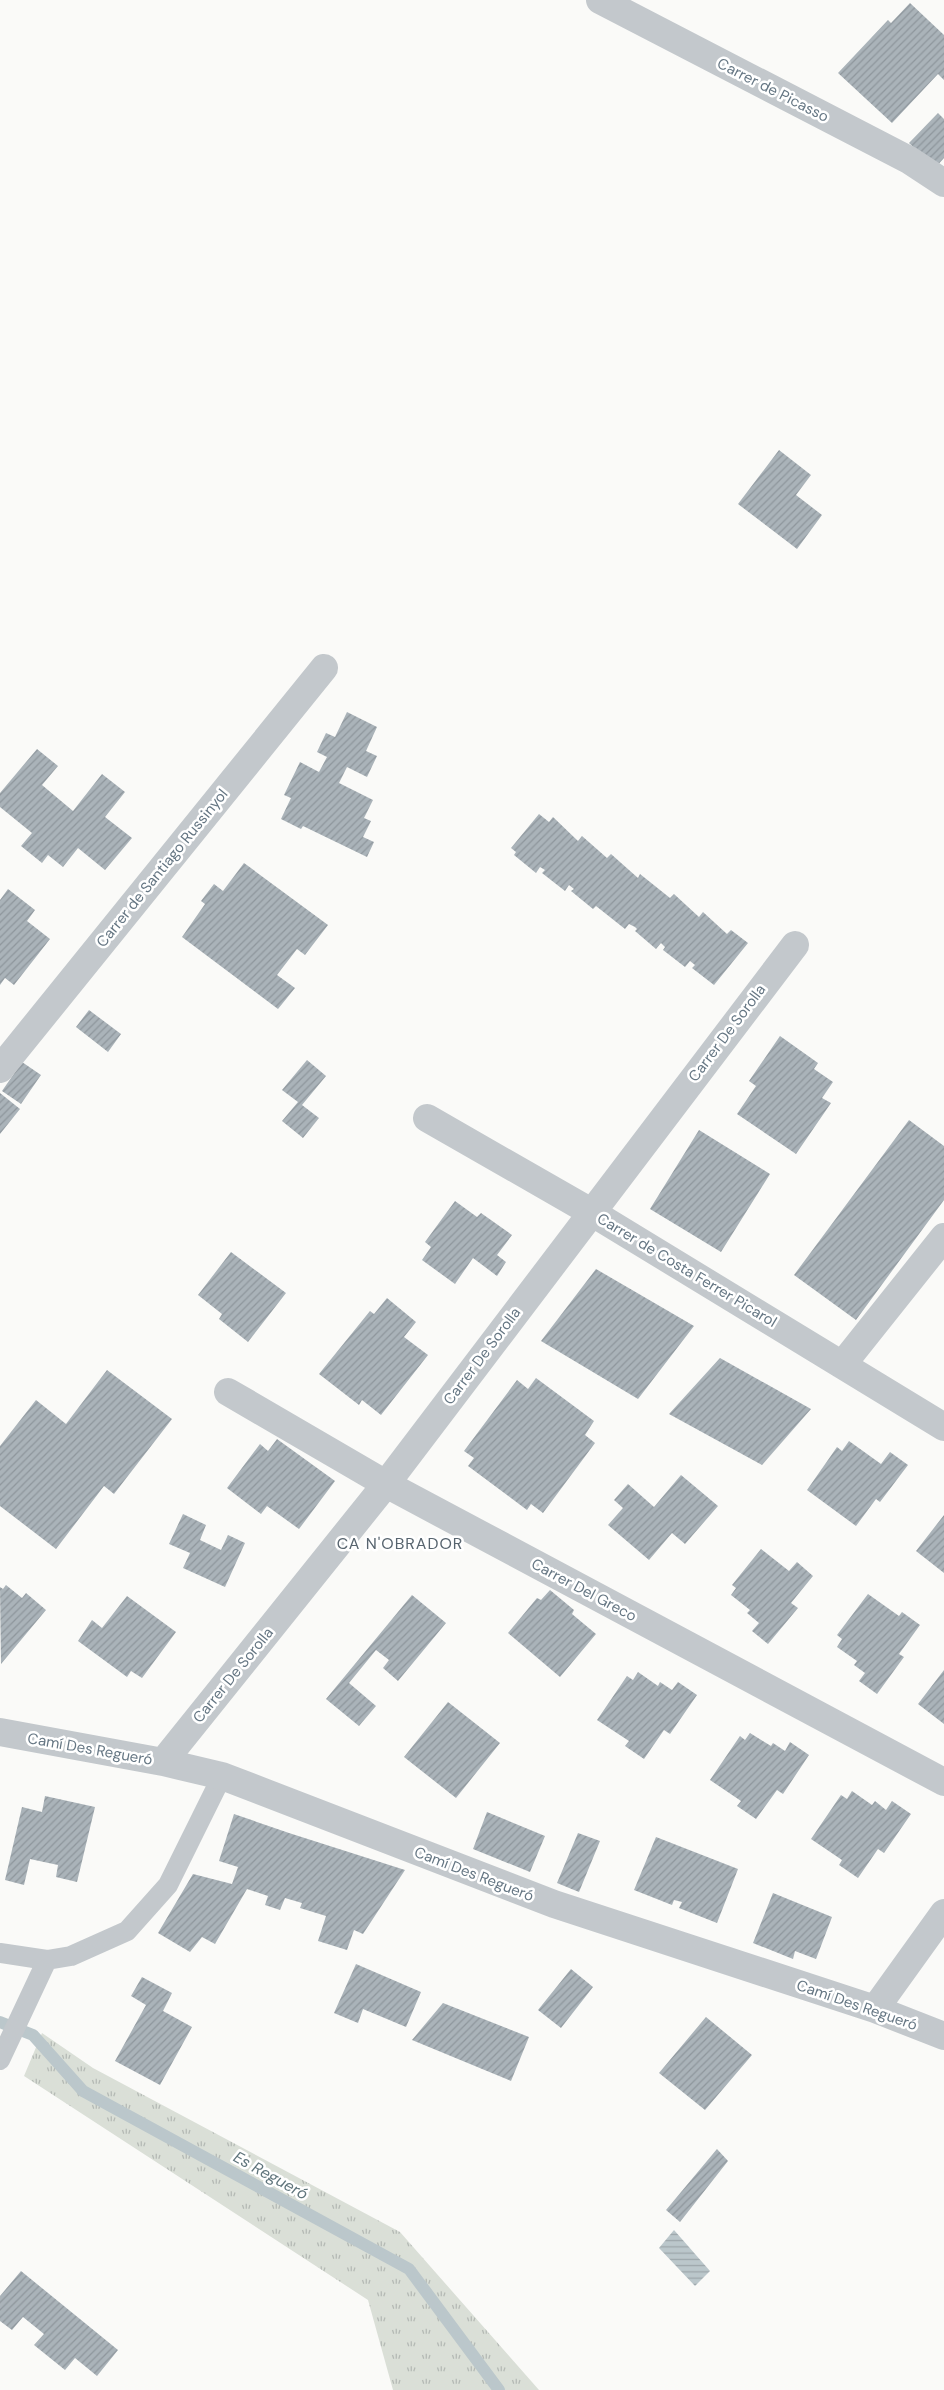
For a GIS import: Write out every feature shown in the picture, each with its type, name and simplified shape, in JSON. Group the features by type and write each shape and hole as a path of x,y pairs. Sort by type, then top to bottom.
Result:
{"street":[{"name":"Carrer de Picasso","path":"600,0 909,160 944,183"},
{"name":"Carrer de Santiago Russinyol","path":"0,1069 324,668"},
{"name":"Carrer De Sorolla","path":"163,1762 386,1484 795,945"},
{"name":"Carrer de Costa Ferrer Picarol","path":"427,1118 591,1212 944,1426"},
{"path":"842,1365 944,1237"},
{"name":"Carrer Del Greco","path":"228,1392 386,1484 944,1782"},
{"name":"Camí Des Regueró","path":"0,1732 163,1762 222,1776 554,1904 874,2009 944,2036"},
{"path":"874,2009 944,1913"}],"lane":[{"path":"0,1953 47,1960 71,1956 127,1931 168,1886 222,1776"},
{"path":"4,2053 47,1960"}],"green space":[{"path":"42,2033 93,2068 400,2232 539,2390 393,2390 368,2300 24,2076"}],"shaded area":[{"path":"674,2230 710,2271 695,2286 659,2248"}],"building":[{"path":"910,3 944,35 944,80 938,74 892,123 838,73 888,20 891,23"},
{"path":"938,113 944,119 944,158 935,168 909,143"},
{"path":"779,450 811,475 796,495 822,515 797,549 738,504"},
{"path":"347,712 377,727 366,751 377,756 367,777 347,767 339,783 373,800 364,818 371,821 363,837 374,842 367,857 303,826 301,829 281,819 291,798 284,795 300,762 319,772 327,757 317,752 326,733 335,737"},
{"path":"37,749 58,766 42,785 73,811 102,774 125,792 105,817 132,838 105,870 78,848 63,867 48,855 42,863 21,846 32,833 0,807 0,793"},
{"path":"539,814 549,822 553,817 578,841 582,836 607,858 611,854 638,878 640,874 670,898 674,894 699,917 703,912 727,934 731,930 748,943 714,985 692,968 695,965 690,961 685,967 663,950 665,947 661,943 656,949 635,931 637,929 635,927 629,924 625,929 596,906 593,909 571,891 574,889 569,885 565,891 542,873 545,870 540,867 536,873 514,855 516,852 511,848"},
{"path":"244,863 328,925 305,955 297,949 277,975 295,988 278,1009 182,937 205,904 201,901 214,884 223,891"},
{"path":"8,889 35,910 27,921 50,939 14,985 5,978 0,985 0,900"},
{"path":"89,1010 121,1034 108,1052 76,1027"},
{"path":"780,1036 818,1063 814,1069 833,1082 822,1098 831,1103 796,1154 737,1114 756,1086 749,1081"},
{"path":"307,1060 326,1076 302,1105 319,1118 303,1138 282,1121 298,1102 282,1090"},
{"path":"22,1062 41,1075 21,1104 2,1091"},
{"path":"0,1093 20,1109 0,1134"},
{"path":"909,1120 944,1146 944,1200 856,1320 794,1275"},
{"path":"699,1130 770,1174 721,1252 650,1209"},
{"path":"455,1201 477,1217 481,1213 512,1235 497,1255 506,1262 497,1276 473,1258 455,1284 422,1260 431,1247 425,1242"},
{"path":"231,1252 286,1293 248,1342 219,1319 222,1314 198,1295"},
{"path":"596,1269 694,1326 638,1399 541,1341"},
{"path":"387,1298 416,1322 404,1337 428,1355 381,1415 362,1400 359,1405 319,1374 370,1311 374,1314"},
{"path":"720,1358 811,1409 762,1465 669,1414"},
{"path":"107,1370 172,1419 114,1494 104,1486 56,1549 0,1506 0,1446 36,1400 66,1424"},
{"path":"536,1378 594,1421 585,1435 595,1443 543,1513 531,1504 527,1510 468,1466 474,1458 464,1451 517,1380 528,1389"},
{"path":"277,1439 335,1481 299,1529 267,1506 261,1514 227,1488 260,1444 268,1451"},
{"path":"849,1441 881,1464 890,1452 908,1465 880,1502 876,1499 856,1526 807,1490 837,1447 842,1451"},
{"path":"681,1475 718,1506 685,1544 672,1533 649,1560 608,1525 623,1508 614,1500 628,1484 654,1507"},
{"path":"183,1514 206,1525 200,1540 221,1550 228,1535 245,1543 225,1587 183,1568 190,1553 169,1544"},
{"path":"944,1515 944,1573 916,1551"},
{"path":"761,1549 789,1571 797,1562 813,1576 791,1603 798,1608 768,1644 752,1631 759,1623 747,1613 750,1610 731,1595 736,1588 732,1585"},
{"path":"6,1585 22,1598 26,1593 46,1610 1,1664 0,1587 3,1589"},
{"path":"550,1590 574,1610 572,1614 596,1634 560,1677 508,1633 537,1598 541,1600"},
{"path":"868,1594 899,1616 902,1612 920,1625 899,1654 904,1657 877,1694 859,1681 865,1673 854,1665 857,1661 837,1647 842,1639 837,1635"},
{"path":"412,1595 446,1623 398,1681 383,1668 389,1660 376,1650 349,1683 376,1706 359,1726 326,1699"},
{"path":"127,1596 176,1632 142,1678 131,1671 127,1677 78,1641 92,1620 102,1628"},
{"path":"944,1670 944,1724 918,1704"},
{"path":"638,1672 658,1686 660,1682 672,1690 678,1682 697,1695 670,1734 664,1730 644,1759 625,1746 629,1741 597,1720 627,1676 633,1680"},
{"path":"448,1702 500,1743 456,1798 404,1757"},
{"path":"750,1733 771,1746 773,1743 785,1751 790,1742 809,1755 783,1794 777,1790 756,1819 737,1806 741,1801 710,1780 740,1736 745,1740"},
{"path":"852,1791 872,1805 875,1801 886,1810 892,1801 911,1814 884,1853 878,1849 858,1878 839,1865 842,1860 811,1839 841,1795 847,1799"},
{"path":"45,1796 95,1807 77,1882 56,1877 58,1865 30,1859 24,1885 5,1880 22,1807 42,1812"},
{"path":"487,1812 545,1836 530,1872 473,1849"},
{"path":"234,1814 405,1870 363,1934 354,1930 347,1950 318,1941 326,1916 300,1908 302,1903 285,1898 280,1910 265,1905 268,1896 247,1889 215,1944 202,1937 190,1952 158,1933 193,1874 232,1884 238,1867 219,1861"},
{"path":"578,1833 600,1841 579,1892 557,1883"},
{"path":"656,1837 738,1869 717,1923 679,1908 682,1902 674,1900 672,1905 634,1890"},
{"path":"773,1893 832,1917 816,1959 795,1951 793,1959 753,1943"},
{"path":"356,1964 421,1992 406,2027 363,2009 358,2023 334,2013"},
{"path":"571,1969 593,1987 561,2028 538,2010"},
{"path":"142,1977 172,1993 163,2011 192,2027 160,2085 115,2061 146,2005 131,1996"},
{"path":"443,2003 529,2037 511,2081 412,2040"},
{"path":"706,2017 752,2055 705,2110 659,2073"},
{"path":"717,2149 728,2161 680,2222 666,2210"},
{"path":"21,2271 118,2350 97,2376 75,2358 65,2370 34,2345 44,2334 23,2317 12,2330 0,2321 0,2296"}],"waterway":[{"name":"Es Regueró","path":"0,2022 33,2035 83,2091 409,2269 499,2390"}],"district":[{"name":"CA N'OBRADOR","path":"400,1543"}]}
